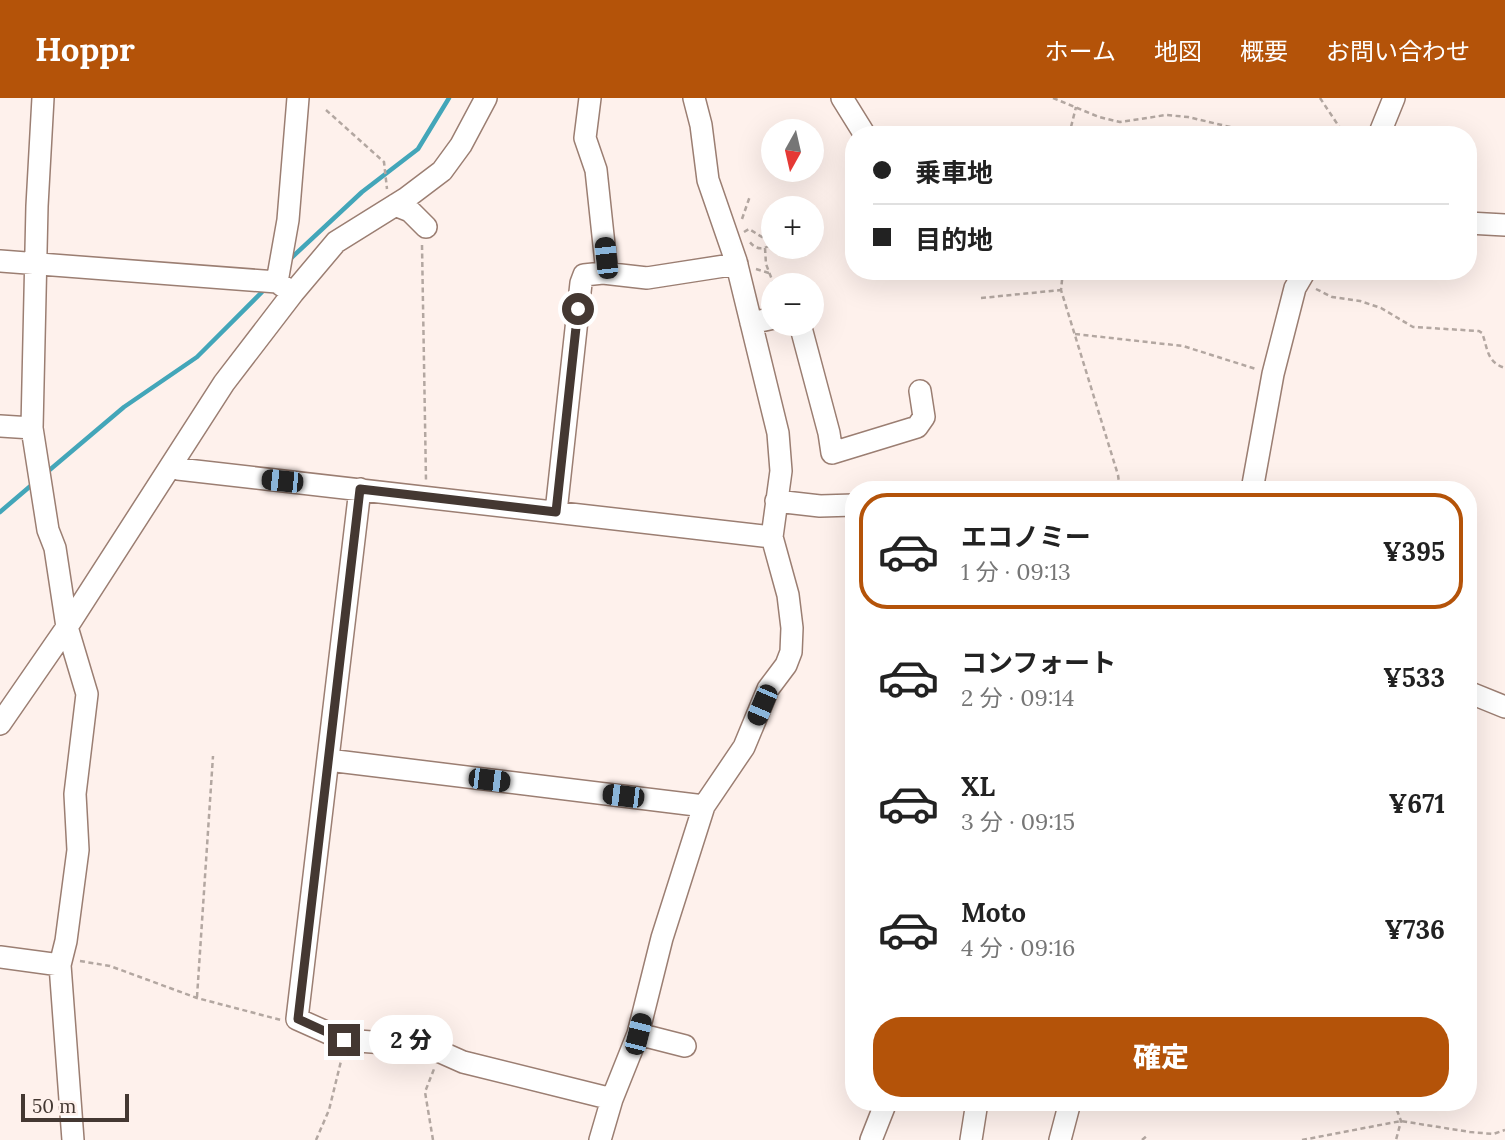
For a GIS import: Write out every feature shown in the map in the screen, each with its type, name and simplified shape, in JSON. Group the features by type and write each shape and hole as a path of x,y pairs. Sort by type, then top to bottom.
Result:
{"street":[{"path":"43,98 32,428 67,627 87,694 75,794 78,850 66,941 60,965 74,1140"},
{"path":"285,287 298,98"},
{"path":"0,724 67,627 285,287 336,242 442,171 461,145 486,98"},
{"path":"590,98 585,138 596,170 607,274"},
{"path":"600,1140 612,1099 638,1034 663,938 704,806 744,747 768,689 786,665 791,652 792,628 788,595 772,537 781,471 778,433 737,264 708,180 701,125 694,98"},
{"path":"842,98 859,126"},
{"path":"1383,126 1394,98"},
{"path":"393,206 411,211 424,225"},
{"path":"1477,223 1505,225"},
{"path":"0,261 285,287"},
{"path":"556,512 584,275 647,278 737,264"},
{"path":"1254,481 1273,374 1295,288 1300,280"},
{"path":"751,323 761,321"},
{"path":"803,336 832,453 917,427 923,417 920,391"},
{"path":"0,426 32,428"},
{"path":"178,470 772,537"},
{"path":"360,489 298,1019 344,1040 427,1046 463,1062 612,1099"},
{"path":"776,501 820,506 845,505"},
{"path":"1477,696 1505,707"},
{"path":"328,760 704,806"},
{"path":"0,957 60,965"},
{"path":"638,1034 685,1046"},
{"path":"871,1140 882,1111"},
{"path":"971,1140 976,1111"},
{"path":"1060,1140 1068,1111"}],"path":[{"path":"1053,98 1099,117 1121,122 1166,115 1226,126"},
{"path":"1320,98 1338,126"},
{"path":"1071,126 1076,107"},
{"path":"326,110 384,162 387,196 393,206"},
{"path":"750,196 741,222 753,246 761,247"},
{"path":"424,225 426,497"},
{"path":"744,232 749,229 761,236"},
{"path":"1062,280 1061,289 1119,481"},
{"path":"1309,280 1319,291 1332,297 1360,301 1381,308 1413,327 1479,331 1491,359 1505,368"},
{"path":"981,298 1061,289"},
{"path":"1075,334 1183,346 1273,374"},
{"path":"197,998 213,756"},
{"path":"60,965 77,960 110,966 197,998 284,1021 298,1019"},
{"path":"316,1140 329,1110 339,1075 344,1040"},
{"path":"433,1140 425,1092 441,1052"},
{"path":"1396,1140 1401,1121 1397,1111"},
{"path":"1302,1140 1401,1121 1493,1134 1505,1130"},
{"path":"1142,1140 1148,1135"}],"waterway":[{"path":"288,261 362,192 418,149 449,98"},
{"path":"46,473 124,407 197,357 264,290 263,288"},
{"path":"0,512 34,483"}],"route":[{"path":"344,1040 298,1019 360,489 556,512 578,309"}]}
